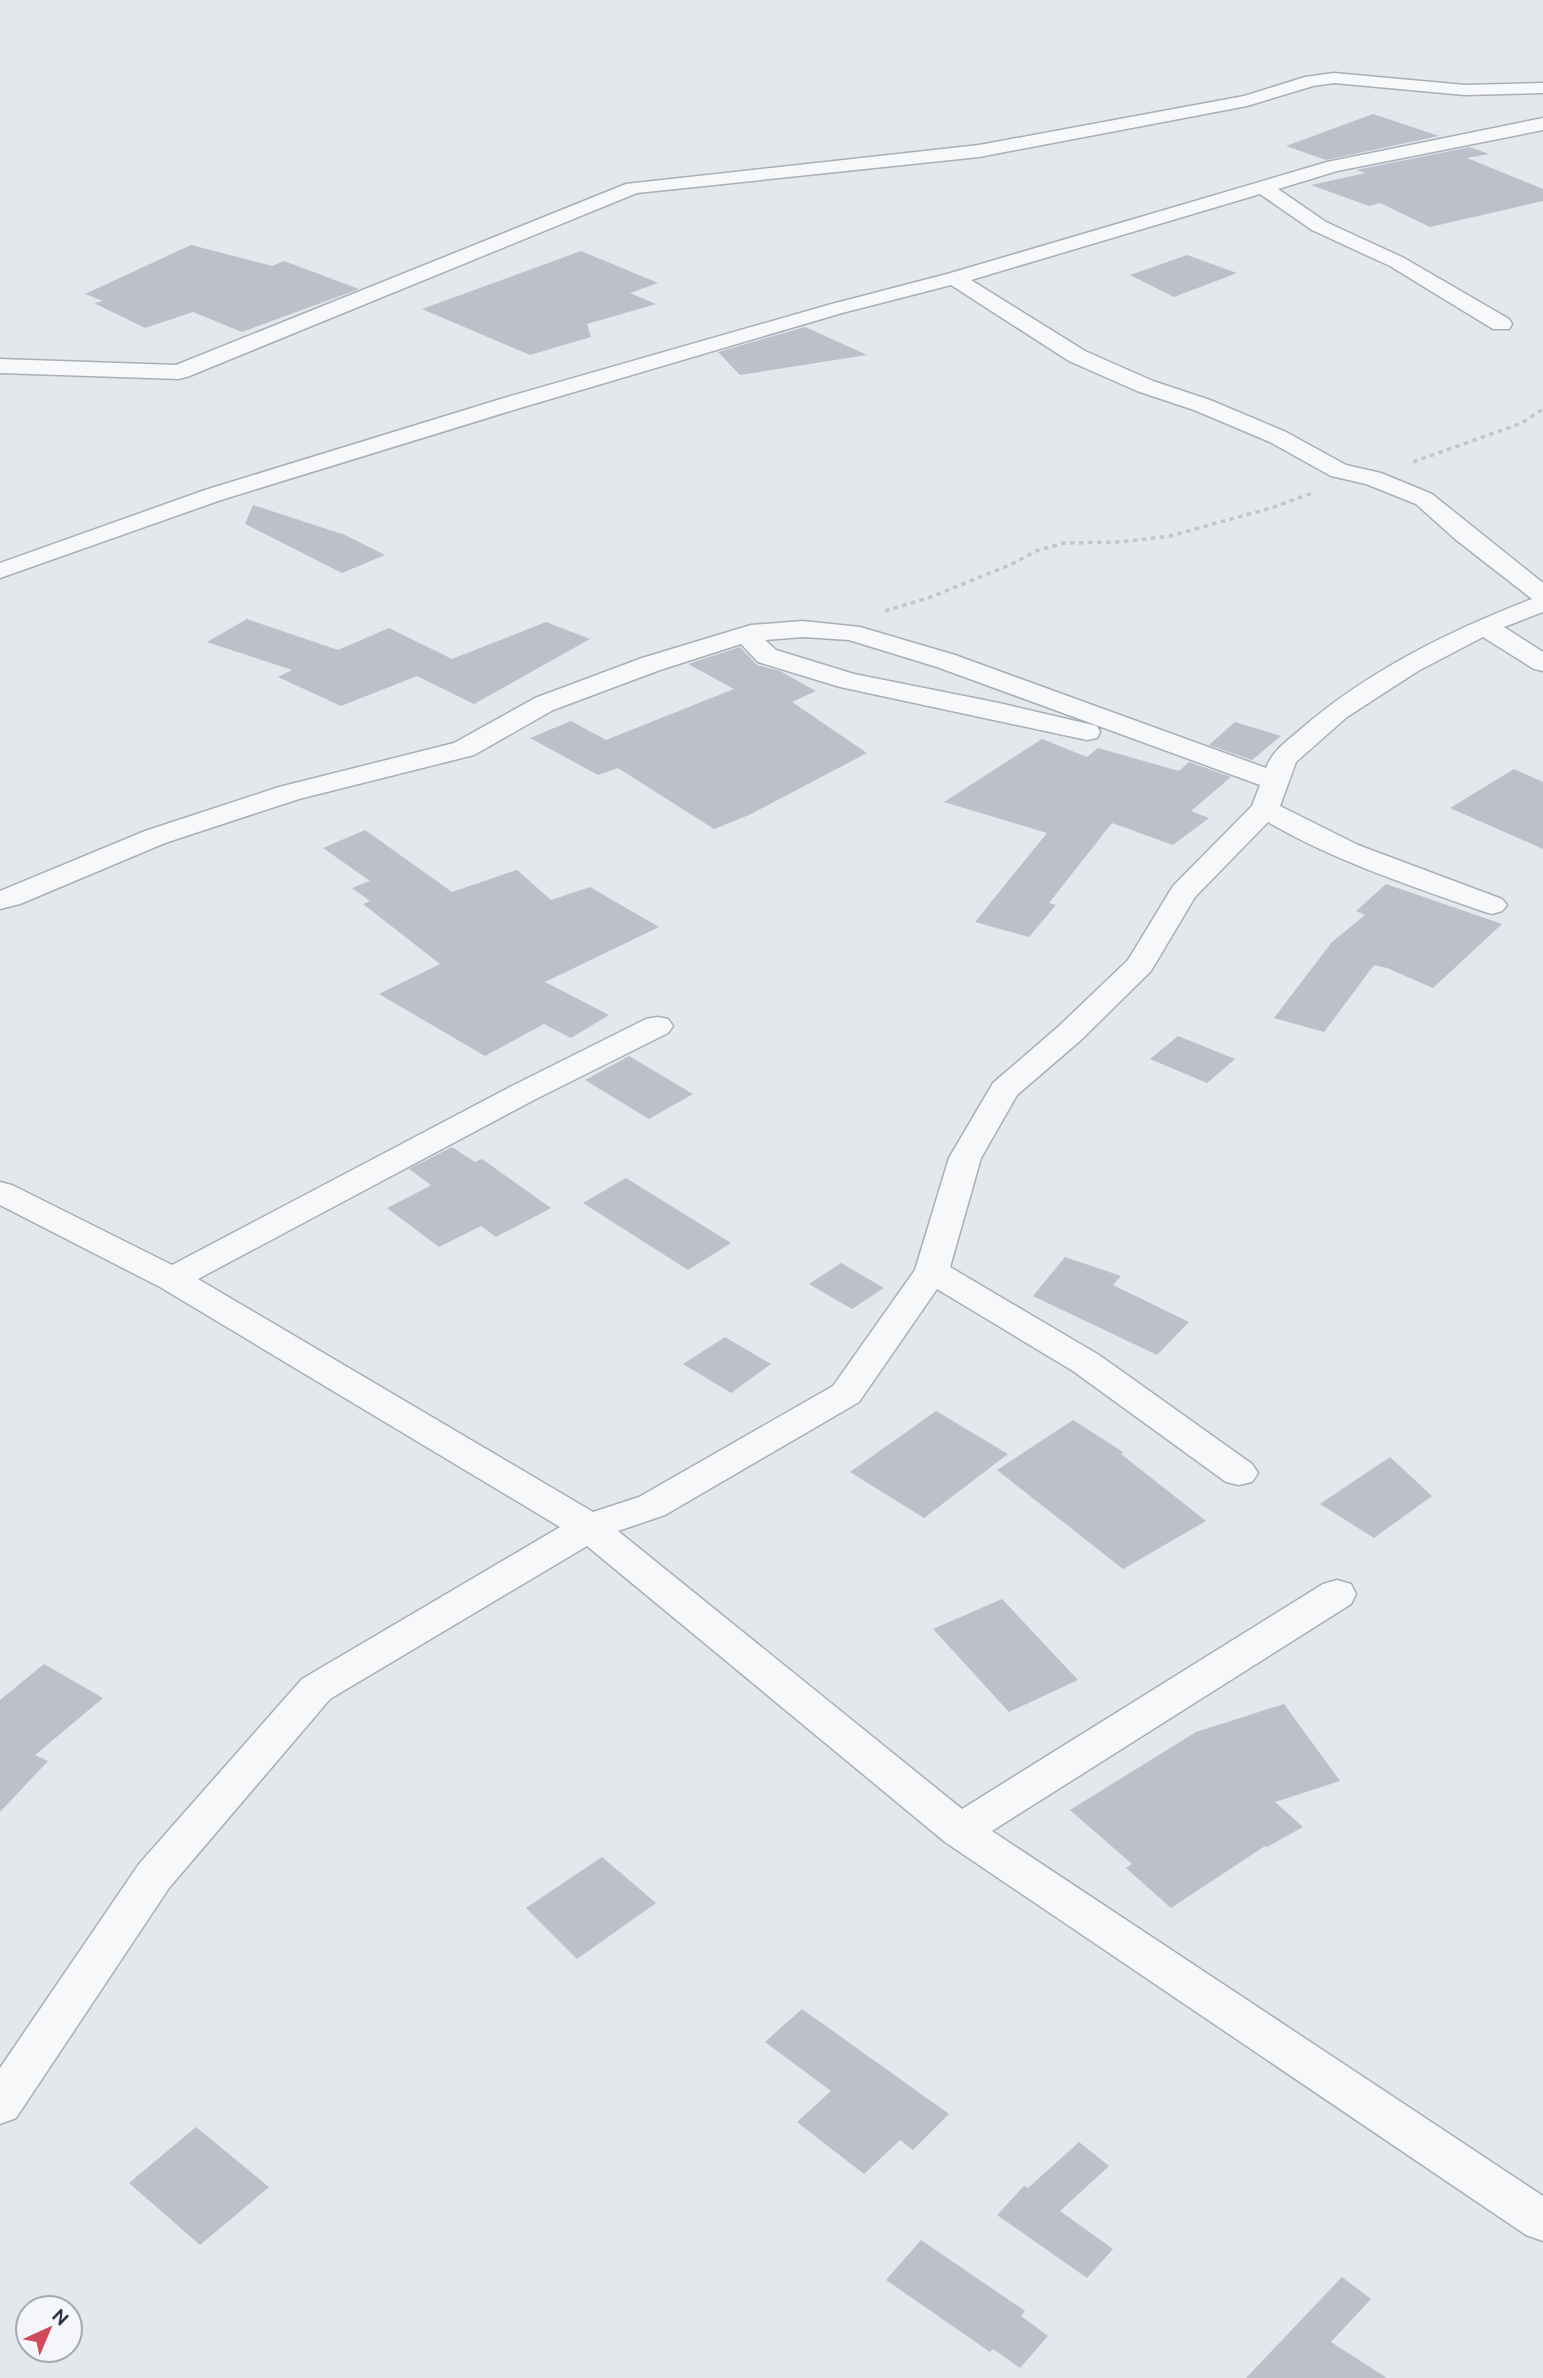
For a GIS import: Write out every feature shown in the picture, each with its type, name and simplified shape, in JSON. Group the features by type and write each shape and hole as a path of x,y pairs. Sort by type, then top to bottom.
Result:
{"street":[{"path":"0,366 179,372 633,188 979,151 1247,101 1311,81 1334,78 1465,90 1543,88"},
{"path":"0,570 213,495 512,402 835,309 954,278 1334,166 1543,124"},
{"path":"1264,188 1319,226 1396,262 1501,324"},
{"path":"954,278 1077,356 1145,386 1202,405 1278,437 1339,471 1373,478 1424,499 1464,534 1543,595"},
{"path":"0,2105 154,1876 316,1689 589,1527 652,1506 846,1394 932,1271 965,1158 1004,1090 1070,1033 1140,965 1183,892 1270,795 1283,759 1338,711 1409,665 1483,626 1543,603"},
{"path":"1483,626 1543,663"},
{"path":"0,900 155,837 289,793 464,749 544,704 652,664 751,634 812,628 851,632 946,661 1220,762 1270,795 1300,830 1365,859 1492,905"},
{"path":"751,634 754,646 767,656 849,681 999,711 1092,734 1168,757 1220,762"},
{"path":"172,1279 523,1093 657,1026"},
{"path":"0,1192 172,1279 589,1527 960,1831 1543,2221"},
{"path":"932,1271 1086,1363 1239,1473"},
{"path":"960,1831 1337,1594"}],"path":[{"path":"1373,478 1428,455 1522,423 1543,409"},
{"path":"883,612 931,597 1012,564 1036,551 1064,543 1121,542 1170,536 1271,508 1319,491"}],"building":[{"path":"1373,114 1439,136 1326,160 1286,146"},
{"path":"1470,147 1489,154 1467,158 1543,189 1543,201 1430,227 1380,203 1369,206 1311,185 1366,173 1356,170"},
{"path":"191,245 272,266 284,261 359,289 242,332 193,312 145,328 94,303 103,301 85,294"},
{"path":"581,251 658,283 630,293 656,304 587,324 591,337 530,355 422,309"},
{"path":"1187,255 1237,273 1174,297 1130,275"},
{"path":"805,327 867,355 740,375 718,352"},
{"path":"253,505 345,535 385,555 342,573 245,524"},
{"path":"247,619 338,650 389,628 452,659 546,622 590,639 474,704 417,676 341,706 278,677 292,670 207,642"},
{"path":"740,647 757,665 780,671 816,691 792,702 867,753 749,815 714,829 618,768 598,775 530,738 571,721 606,740 734,689 688,664"},
{"path":"1235,722 1281,736 1252,760 1209,745"},
{"path":"1042,739 1087,757 1098,748 1179,771 1189,762 1231,777 1191,811 1209,818 1173,845 1112,823 1049,903 1056,905 1029,937 975,922 1047,833 944,802"},
{"path":"1514,769 1543,782 1543,849 1450,808"},
{"path":"365,830 452,892 517,870 551,900 590,887 659,927 545,982 609,1015 571,1038 544,1024 485,1056 379,994 440,964 363,904 370,901 352,888 370,881 323,848"},
{"path":"1386,884 1502,924 1433,988 1374,965 1324,1032 1274,1018 1332,942 1365,915 1356,911"},
{"path":"1178,1036 1235,1059 1207,1083 1150,1059"},
{"path":"629,1056 693,1094 649,1119 585,1080"},
{"path":"452,1147 475,1162 482,1159 551,1208 496,1237 481,1226 439,1247 387,1208 431,1185 409,1169"},
{"path":"626,1178 731,1243 688,1270 583,1203"},
{"path":"1065,1257 1121,1276 1113,1285 1189,1322 1157,1355 1033,1296"},
{"path":"841,1263 884,1288 852,1309 809,1284"},
{"path":"725,1337 771,1364 731,1393 683,1364"},
{"path":"936,1411 1008,1454 924,1518 850,1472"},
{"path":"1073,1420 1123,1452 1121,1454 1206,1521 1123,1569 997,1470"},
{"path":"1390,1457 1432,1496 1374,1538 1320,1504"},
{"path":"1002,1599 1078,1680 1009,1712 933,1629"},
{"path":"44,1664 103,1698 35,1755 48,1761 0,1812 0,1700"},
{"path":"1284,1704 1340,1781 1275,1802 1303,1827 1265,1846 1171,1908 1126,1868 1132,1864 1070,1810 1196,1732"},
{"path":"602,1857 656,1903 577,1959 526,1908"},
{"path":"802,2009 949,2114 913,2150 900,2140 864,2174 797,2122 831,2091 765,2042"},
{"path":"196,2127 269,2187 200,2245 129,2183"},
{"path":"1079,2142 1109,2166 1060,2211 1113,2249 1087,2278 997,2215 1024,2186 1028,2188"},
{"path":"921,2240 1025,2311 1021,2316 1048,2336 1020,2368 993,2349 990,2352 886,2280"},
{"path":"1342,2277 1371,2299 1331,2342 1387,2378 1246,2378"}]}
